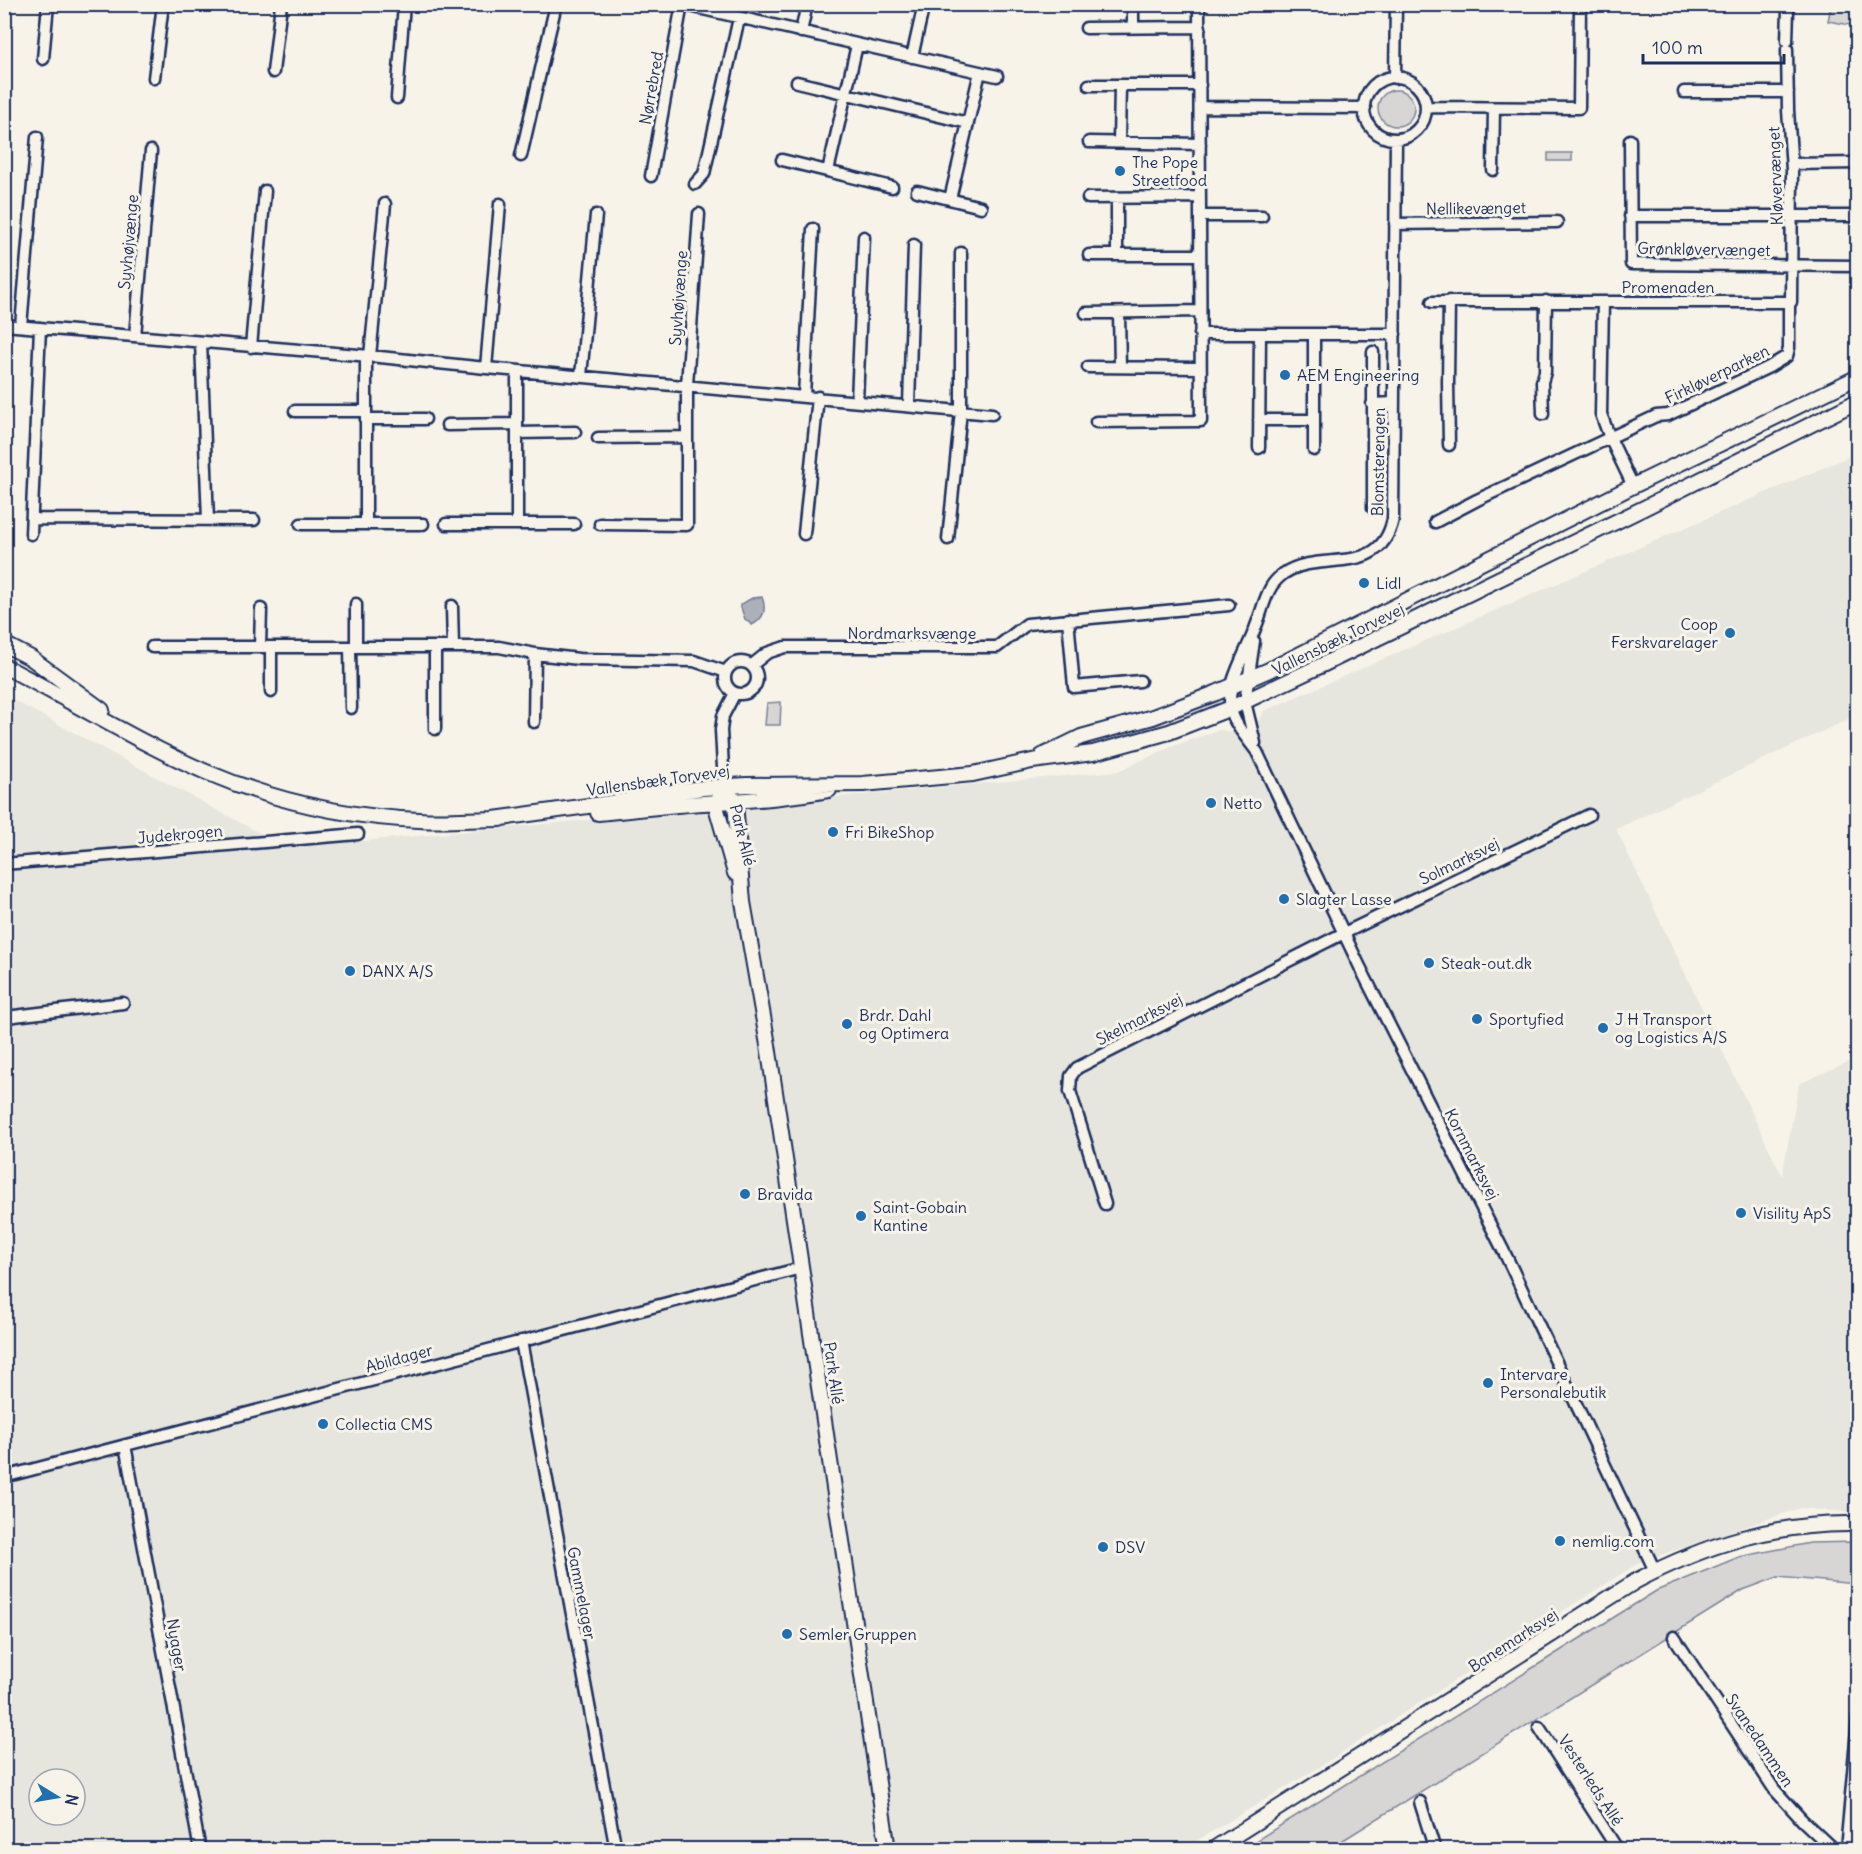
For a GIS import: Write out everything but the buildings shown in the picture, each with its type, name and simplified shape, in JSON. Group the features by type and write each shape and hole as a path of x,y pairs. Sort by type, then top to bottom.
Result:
{"street":[{"path":"43,58 48,4"},
{"path":"154,78 163,4"},
{"path":"273,72 281,4"},
{"path":"397,98 404,4"},
{"path":"520,156 556,4"},
{"path":"801,32 807,4"},
{"path":"912,57 924,4"},
{"path":"1132,28 1133,4"},
{"path":"1096,422 1201,421 1199,4"},
{"path":"1395,78 1396,4"},
{"path":"1426,107 1579,108 1580,4"},
{"name":"Kløvervænget","path":"1790,4 1787,45 1793,216 1790,302"},
{"name":"Nørrebred","path":"651,176 682,5 997,76"},
{"path":"695,184 704,174 739,18"},
{"path":"1086,28 1200,27"},
{"path":"828,171 857,45"},
{"path":"950,200 980,72"},
{"path":"1395,78 1405,79 1416,86 1423,96 1426,107 1424,119 1419,128 1410,135 1396,139 1382,136 1372,129 1365,108 1366,98 1373,87 1385,79 1395,78"},
{"path":"797,82 968,123"},
{"path":"1089,85 1200,85"},
{"path":"1119,142 1120,85"},
{"path":"1684,92 1788,92"},
{"path":"1200,107 1365,108"},
{"path":"1493,170 1494,108"},
{"path":"21,326 37,137"},
{"name":"Blomsterengen","path":"1231,708 1232,686 1271,587 1283,574 1294,567 1366,556 1378,549 1388,537 1393,519 1396,139"},
{"name":"Grønkløvervænget","path":"1630,140 1631,264 1792,266"},
{"path":"1089,142 1200,144"},
{"name":"Syvhøjvænge","path":"135,336 151,151"},
{"path":"782,160 892,187"},
{"path":"1792,164 1857,163"},
{"path":"251,346 265,191"},
{"path":"917,191 981,207"},
{"path":"1088,198 1200,197"},
{"path":"1117,198 1117,254"},
{"path":"366,524 368,356 385,204"},
{"path":"486,368 500,204"},
{"name":"Syvhøjvænge","path":"600,524 687,525 687,385 699,214"},
{"path":"581,376 596,215"},
{"path":"1200,216 1262,216"},
{"path":"1630,216 1857,216"},
{"name":"Nellikevænget","path":"1395,224 1557,222"},
{"path":"804,396 813,229"},
{"path":"856,401 864,237"},
{"path":"909,405 914,245"},
{"path":"948,539 961,411 961,253"},
{"path":"1089,255 1200,255"},
{"path":"1792,266 1857,266"},
{"path":"1449,301 1449,445"},
{"path":"1543,414 1542,381 1545,372 1546,301"},
{"name":"Promenaden","path":"1432,302 1790,302"},
{"path":"1603,302 1601,414 1644,508"},
{"name":"Firkløverparken","path":"1435,522 1656,416 1668,416 1787,356 1790,302"},
{"path":"1086,313 1200,311"},
{"path":"1119,313 1120,367"},
{"path":"4,325 992,414"},
{"path":"31,534 40,328"},
{"path":"1200,334 1395,334"},
{"path":"1259,448 1260,334"},
{"path":"1314,334 1314,450"},
{"path":"201,342 208,520"},
{"path":"1372,352 1373,508"},
{"path":"1088,367 1200,368"},
{"path":"517,371 517,524"},
{"name":"Vallensbæk Torvevej","path":"1032,761 1081,736 1153,717 1247,680 1857,377"},
{"path":"804,534 818,397"},
{"name":"Vallensbæk Torvevej","path":"494,819 624,801 648,795 724,787 863,784 973,774 1032,761 1086,754 1169,732 1245,702 1644,508 1857,401"},
{"path":"1372,404 1394,403"},
{"path":"295,411 424,419"},
{"path":"1259,420 1314,420"},
{"path":"447,425 574,432"},
{"path":"598,438 687,437"},
{"path":"32,519 254,520"},
{"path":"301,524 423,524"},
{"path":"446,524 574,524"},
{"path":"351,708 356,604"},
{"name":"Nordmarksvænge","path":"752,665 767,653 785,647 997,647 1027,624 1229,605"},
{"path":"452,606 453,647"},
{"path":"261,609 271,692"},
{"path":"1068,619 1074,687 1140,681"},
{"name":"Blomsterengen","path":"1245,702 1256,628"},
{"name":"Vallensbæk Torvevej","path":"4,644 31,658 142,740"},
{"path":"152,647 499,647 579,659 694,661 726,672"},
{"path":"435,647 435,729"},
{"path":"4,650 31,658"},
{"path":"534,722 535,654"},
{"path":"735,662 747,662 752,665 758,675 756,687 746,694 735,693 727,686 726,672 735,662"},
{"name":"Vallensbæk Torvevej","path":"4,666 184,762 240,785 310,806 346,813 457,821 556,817 803,795 863,784"},
{"path":"724,787 721,730 723,716 735,693"},
{"name":"Kornmarksvej","path":"1245,702 1257,752"},
{"name":"Kornmarksvej","path":"1231,708 1237,723 1257,752 1304,846 1343,934 1507,1258 1655,1571"},
{"name":"Park Allé","path":"743,902 717,810 717,802 724,787 735,802 743,902 768,1046 888,1850"},
{"name":"Solmarksvej","path":"1343,934 1589,815"},
{"name":"Jydekrogen","path":"4,864 358,834"},
{"name":"Skelmarksvej","path":"1105,1204 1070,1091 1071,1076 1077,1068 1343,934"},
{"path":"4,1003 6,1017 123,1003"},
{"name":"Abildager","path":"4,1477 801,1268"},
{"name":"Gammelager","path":"521,1341 616,1850"},
{"name":"Nyager","path":"125,1445 200,1850"},
{"name":"Banemarksvej","path":"1212,1850 1655,1571 1703,1550 1742,1537 1833,1523 1857,1524"},
{"name":"Svanedammen","path":"1674,1637 1774,1789 1802,1821 1834,1850"},
{"path":"1846,1850 1857,1718"},
{"name":"Vesterleds Allé","path":"1539,1727 1618,1850"},
{"path":"1420,1802 1435,1850"}],"shaded area":[{"path":"1831,6 1857,11 1856,26 1828,21"},
{"path":"1396,90 1409,95 1414,108 1409,121 1396,126 1383,121 1378,108 1383,95"},
{"path":"1548,153 1572,153 1572,161 1548,161"},
{"path":"1857,453 1857,715 1616,829 1782,1176 1799,1084 1857,1058 1857,1513 1800,1508 1640,1562 1316,1769 1183,1849 5,1849 4,695 287,848 1118,771 1173,746 1219,730 1230,732 1260,719 1264,711"},
{"path":"762,597 763,614 752,625 745,619 740,605 752,598"},
{"path":"781,702 780,725 765,725 767,703"},
{"path":"1857,1542 1857,1584 1778,1577 1743,1590 1329,1849 1241,1850 1656,1591 1739,1557 1810,1543"}],"place":[{"name":"The Pope Streetfood","path":"1120,171"},
{"name":"AEM Engineering","path":"1285,375"},
{"name":"Lidl","path":"1364,583"},
{"name":"Coop Ferskvarelager","path":"1730,633"},
{"name":"Netto","path":"1211,803"},
{"name":"Fri BikeShop","path":"833,832"},
{"name":"Slagter Lasse","path":"1284,899"},
{"name":"Steak-out.dk","path":"1429,963"},
{"name":"DANX A/S","path":"350,971"},
{"name":"Sportyfied","path":"1477,1019"},
{"name":"Brdr. Dahl og Optimera","path":"847,1024"},
{"name":"J H Transport og Logistics A/S","path":"1603,1028"},
{"name":"Bravida","path":"745,1194"},
{"name":"Visility ApS","path":"1741,1213"},
{"name":"Saint-Gobain Kantine","path":"861,1216"},
{"name":"Intervare Personalebutik","path":"1488,1383"},
{"name":"Collectia CMS","path":"323,1424"},
{"name":"nemlig.com","path":"1560,1541"},
{"name":"DSV","path":"1103,1547"},
{"name":"Semler Gruppen","path":"787,1634"}]}
